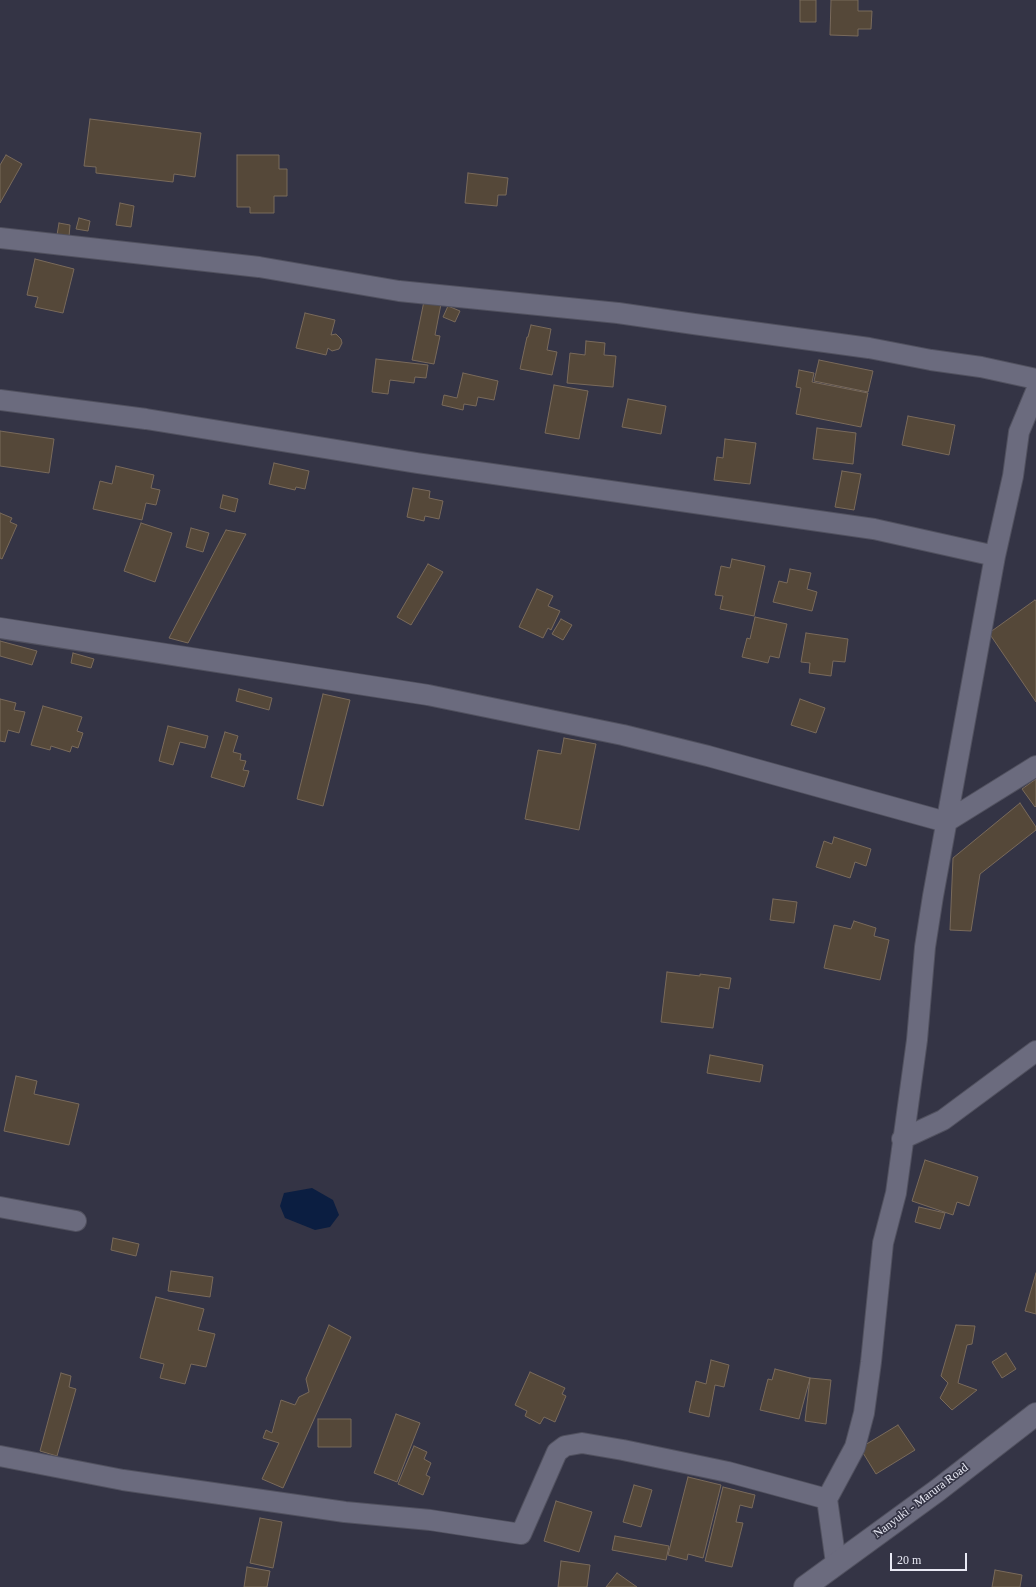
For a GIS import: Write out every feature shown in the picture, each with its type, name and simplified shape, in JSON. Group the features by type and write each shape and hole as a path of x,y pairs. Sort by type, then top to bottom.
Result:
{"street":[{"path":"0,238 259,267 399,291 618,313 869,348 931,360 981,367 1036,379"},
{"path":"836,1563 827,1500 855,1447 864,1413 872,1362 883,1243 896,1193 902,1139 917,1040 925,947 946,822 995,556 1013,476 1019,432 1036,391"},
{"path":"0,400 146,419 417,463 874,529 995,556"},
{"path":"0,628 428,695 623,735 701,754 946,822 1036,766"},
{"path":"902,1139 943,1120 1036,1051"},
{"path":"0,1207 76,1220"},
{"name":"Nanyuki - Marura Road","path":"805,1587 938,1490 1036,1414"},
{"path":"0,1456 123,1480 345,1512 430,1520 521,1534 557,1452 565,1446 582,1443 728,1472 827,1500"}],"water":[{"path":"312,1188 333,1200 339,1215 330,1227 315,1230 285,1218 280,1206 284,1193"}],"building":[{"path":"800,0 816,0 816,22 800,22"},
{"path":"831,0 858,0 858,11 872,11 871,29 858,29 858,36 830,35"},
{"path":"90,119 201,133 195,177 174,174 173,182 96,173 96,167 84,166"},
{"path":"6,155 22,164 0,203 0,165"},
{"path":"237,155 279,155 279,169 287,169 287,196 274,196 274,213 250,213 250,207 237,207"},
{"path":"468,173 508,178 506,195 498,195 497,206 465,203"},
{"path":"120,203 134,206 131,227 116,225"},
{"path":"79,218 90,221 88,231 76,229"},
{"path":"59,223 70,225 69,237 57,235"},
{"path":"35,259 74,269 63,313 35,307 38,297 27,295"},
{"path":"424,301 441,304 435,335 440,336 434,364 412,360"},
{"path":"448,306 460,311 455,322 443,317"},
{"path":"305,313 335,320 331,335 336,334 341,339 342,343 339,349 332,351 328,348 326,355 296,348"},
{"path":"531,325 551,329 547,350 557,352 552,375 520,369"},
{"path":"586,341 605,343 604,355 616,356 613,387 567,383 570,353 585,355"},
{"path":"376,359 428,365 426,378 415,377 414,383 390,380 388,394 372,392"},
{"path":"819,360 873,371 868,392 814,381"},
{"path":"799,370 814,373 812,382 868,393 861,427 796,414 801,388 796,387"},
{"path":"463,373 498,381 494,400 478,397 476,406 464,404 463,410 442,405 444,395 457,398"},
{"path":"554,385 588,391 579,439 545,433"},
{"path":"628,399 666,406 661,434 622,427"},
{"path":"908,416 955,425 949,455 902,445"},
{"path":"817,428 856,433 853,464 813,459"},
{"path":"0,431 54,439 49,473 0,466"},
{"path":"725,439 756,443 750,484 714,480 717,457 723,458"},
{"path":"274,463 309,471 305,489 296,487 295,490 269,484"},
{"path":"116,466 154,475 151,488 160,490 156,505 146,503 142,520 93,509 100,481 112,484"},
{"path":"842,471 861,474 854,510 835,507"},
{"path":"413,488 430,491 429,498 443,501 439,519 425,516 424,521 407,517"},
{"path":"223,495 238,499 235,512 220,508"},
{"path":"0,513 12,518 10,522 17,525 2,559 0,558"},
{"path":"141,523 172,533 155,582 124,571"},
{"path":"191,528 209,533 203,552 186,547"},
{"path":"226,530 246,534 188,643 169,638"},
{"path":"732,559 765,566 754,616 720,609 723,596 715,595 721,566 730,568"},
{"path":"428,564 443,572 411,625 397,617"},
{"path":"790,569 811,573 807,589 817,592 812,611 773,602 779,581 787,583"},
{"path":"537,589 553,596 548,606 560,611 551,630 548,628 543,638 519,627"},
{"path":"1035,600 1036,601 1036,702 989,633"},
{"path":"755,617 787,624 779,658 770,656 768,663 742,657 747,638 750,639"},
{"path":"561,619 572,625 563,640 552,634"},
{"path":"806,633 848,639 845,662 833,661 831,676 809,673 810,663 801,662"},
{"path":"0,641 37,651 32,665 0,656"},
{"path":"73,653 94,659 91,668 71,663"},
{"path":"239,689 272,698 269,710 236,701"},
{"path":"323,694 350,700 323,806 297,799"},
{"path":"0,699 16,703 14,710 25,712 19,733 8,730 5,742 0,741"},
{"path":"800,699 825,708 816,733 791,725"},
{"path":"43,706 82,717 77,731 83,733 78,748 72,746 70,752 51,746 50,750 31,745"},
{"path":"168,726 208,736 205,748 180,742 173,765 159,761"},
{"path":"225,732 238,736 233,752 241,754 240,760 246,761 243,770 249,771 244,787 211,777"},
{"path":"564,738 596,744 579,830 525,819 538,750 561,754"},
{"path":"1036,779 1036,806 1035,807 1022,789"},
{"path":"1020,803 1036,827 1036,830 980,874 971,931 950,930 953,858"},
{"path":"834,837 871,849 866,866 855,862 850,878 816,867 824,841 832,844"},
{"path":"773,899 797,902 794,923 770,920"},
{"path":"854,921 876,928 874,936 889,940 880,980 824,968 834,925 851,929"},
{"path":"667,972 731,978 729,989 719,987 713,1028 661,1022"},
{"path":"710,1055 763,1065 760,1082 707,1073"},
{"path":"16,1076 37,1081 34,1094 79,1104 69,1145 4,1131"},
{"path":"925,1160 978,1177 969,1206 957,1202 953,1215 912,1201"},
{"path":"919,1207 945,1213 940,1229 915,1222"},
{"path":"113,1238 139,1244 136,1256 111,1250"},
{"path":"171,1271 213,1277 210,1297 168,1291"},
{"path":"1036,1273 1036,1314 1025,1311"},
{"path":"156,1297 204,1309 198,1330 215,1334 206,1367 191,1364 185,1384 160,1378 164,1364 140,1358"},
{"path":"329,1325 351,1337 283,1488 262,1479 279,1443 263,1438 266,1430 272,1433 281,1400 295,1405 299,1397 309,1392 306,1379"},
{"path":"956,1325 975,1326 972,1344 967,1345 958,1383 977,1390 952,1410 940,1398 948,1383 941,1376"},
{"path":"1006,1353 1016,1369 1002,1378 992,1362"},
{"path":"711,1360 729,1365 724,1387 715,1385 709,1417 689,1412 696,1381 706,1384"},
{"path":"775,1369 810,1378 799,1419 760,1410 768,1379 772,1380"},
{"path":"530,1372 565,1388 562,1394 566,1396 555,1422 544,1417 540,1424 525,1416 527,1411 515,1405"},
{"path":"61,1373 71,1376 69,1387 76,1389 57,1456 40,1451"},
{"path":"810,1378 831,1380 826,1424 805,1421"},
{"path":"396,1414 420,1423 397,1482 374,1473"},
{"path":"318,1419 351,1419 351,1447 318,1447"},
{"path":"898,1425 915,1450 876,1474 860,1448"},
{"path":"414,1446 427,1452 424,1459 431,1463 426,1475 430,1477 423,1495 398,1484"},
{"path":"688,1477 721,1485 703,1558 688,1554 687,1560 668,1555"},
{"path":"634,1485 652,1490 641,1527 623,1522"},
{"path":"723,1487 755,1495 752,1508 740,1505 736,1522 743,1523 732,1567 705,1561"},
{"path":"556,1501 592,1512 579,1552 544,1541"},
{"path":"260,1518 282,1522 273,1568 250,1563"},
{"path":"615,1536 669,1546 666,1560 612,1550"},
{"path":"561,1561 590,1565 587,1587 558,1587"},
{"path":"247,1567 270,1571 267,1587 244,1587"},
{"path":"995,1570 1022,1575 1020,1587 992,1587"},
{"path":"617,1573 637,1587 606,1587"}]}
